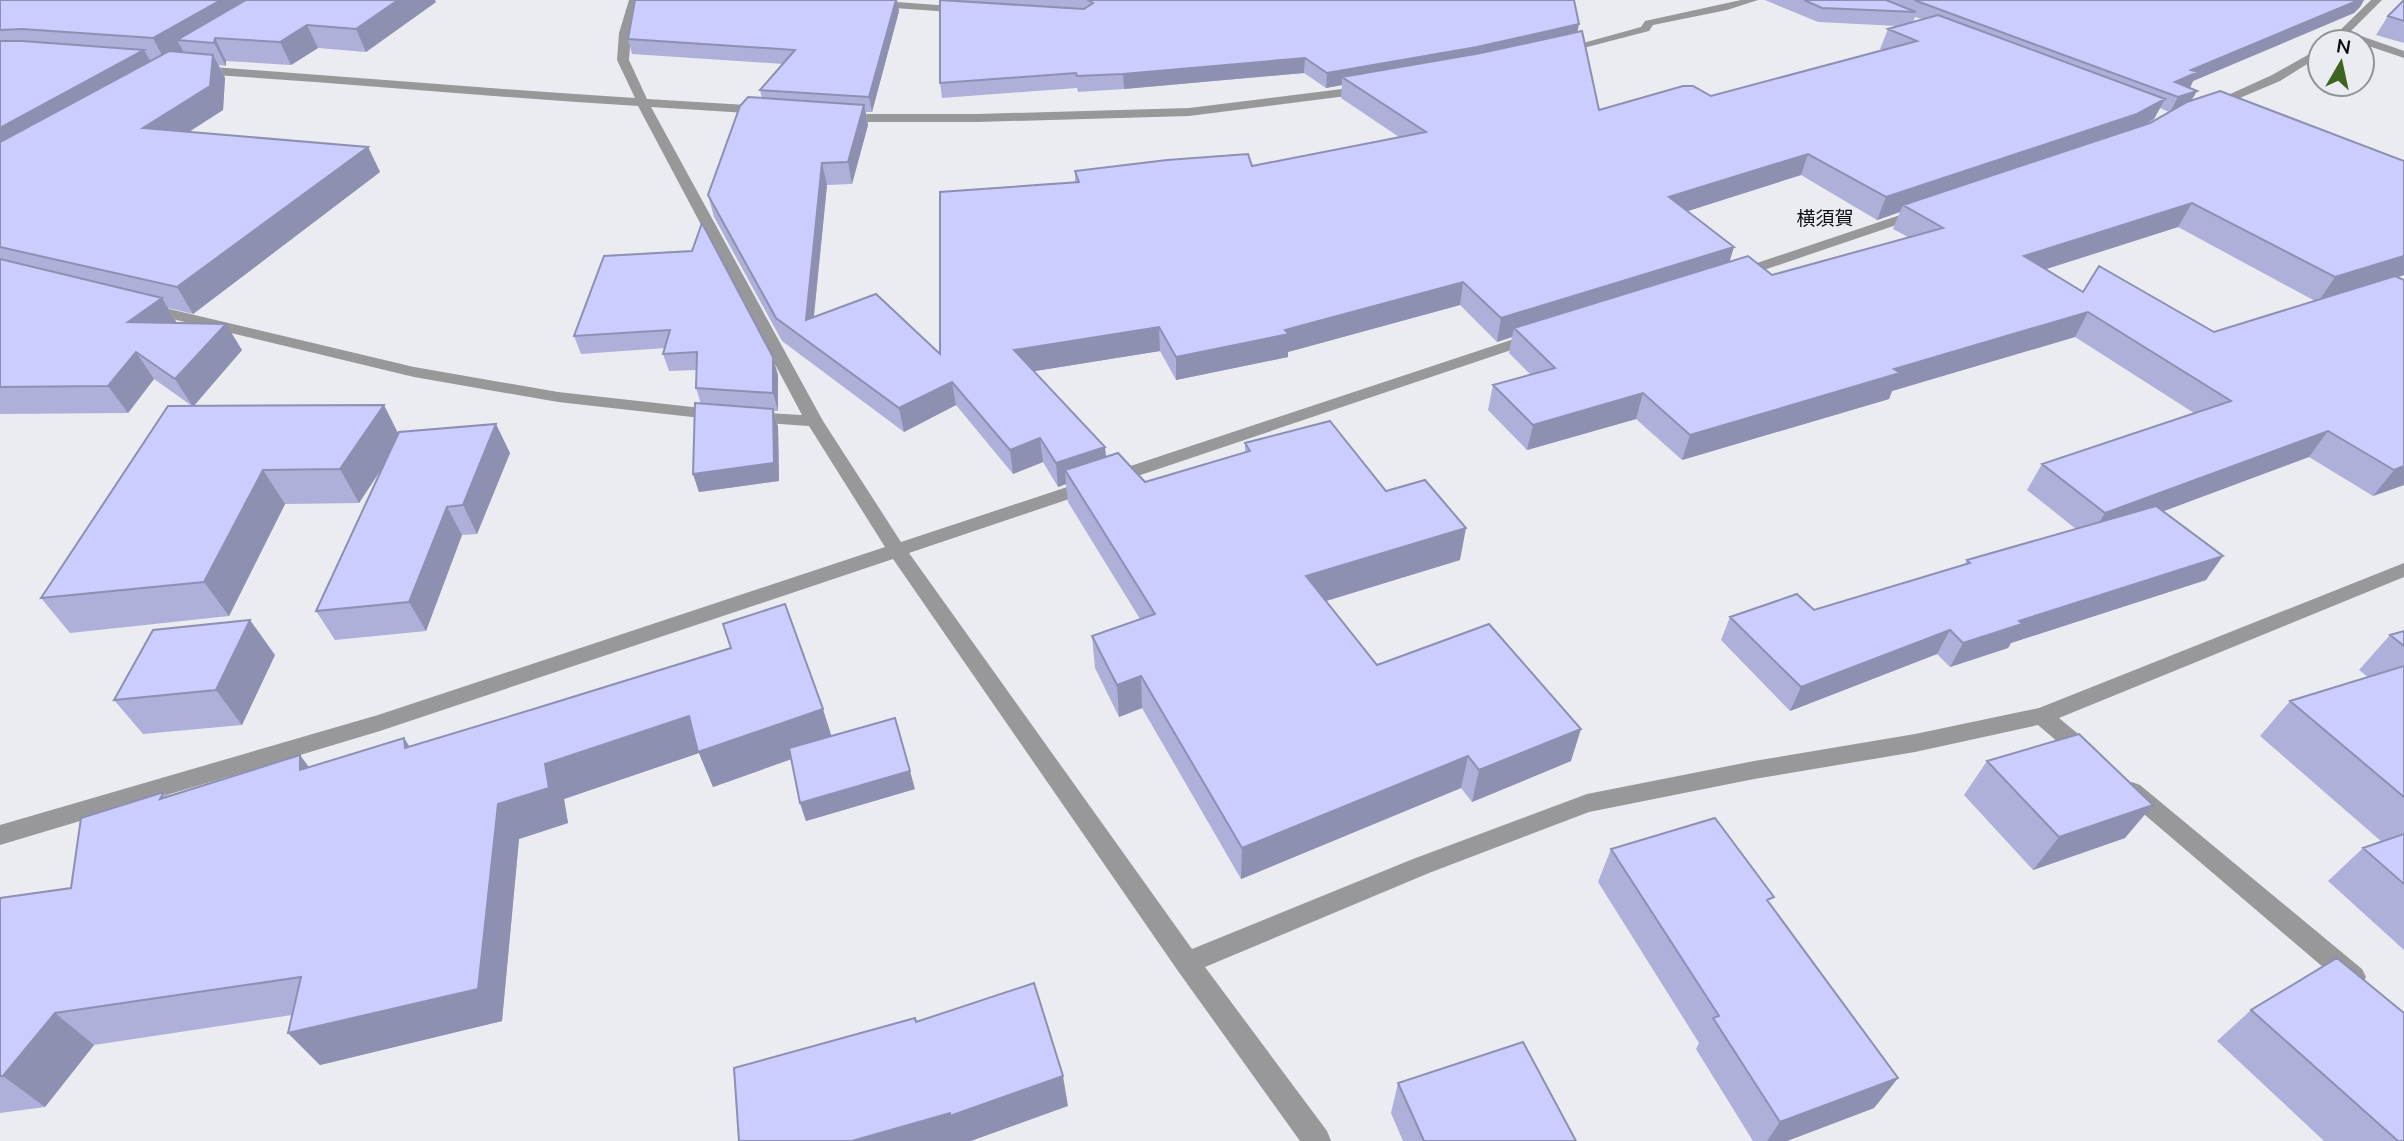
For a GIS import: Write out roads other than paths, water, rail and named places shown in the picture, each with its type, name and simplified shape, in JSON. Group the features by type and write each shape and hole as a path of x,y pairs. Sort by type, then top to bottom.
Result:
{"street":[{"path":"634,0 625,33 623,60 642,101 814,421 896,549 1187,963 1317,1141"},
{"path":"823,0 975,11"},
{"path":"1552,52 1645,29 1649,23 1685,13 1706,12 1754,0"},
{"path":"2350,28 2377,0"},
{"path":"2376,45 2404,55"},
{"path":"2196,110 2234,98 2276,78 2306,60"},
{"path":"178,69 380,82 441,90 775,111"},
{"path":"829,117 977,118 1189,112 1382,87"},
{"path":"1721,279 1940,206"},
{"path":"134,306 414,372 558,397 740,417 814,421"},
{"path":"0,835 380,723 1552,332"},
{"path":"1187,963 1421,866 1587,803 1754,770 1915,743 2042,716 2404,570"},
{"path":"2042,716 2372,993"}],"district":[{"name":"横須賀","path":"1825,218"}]}
